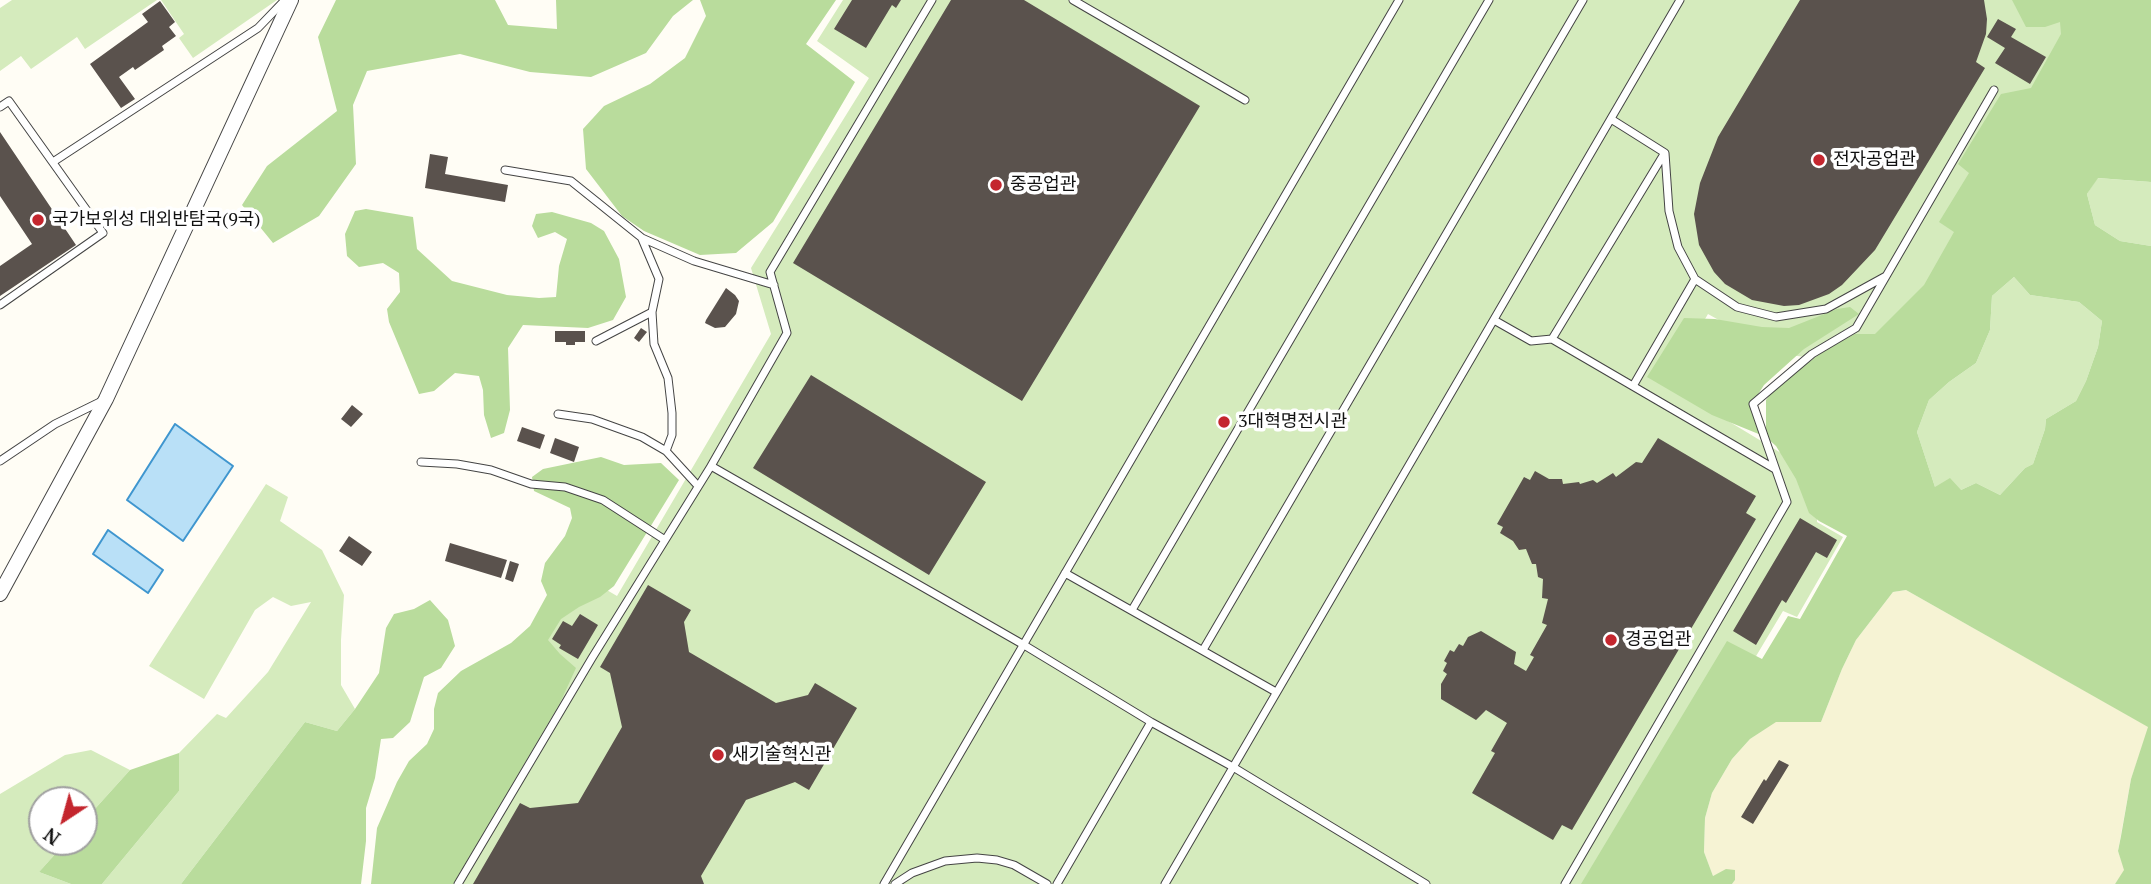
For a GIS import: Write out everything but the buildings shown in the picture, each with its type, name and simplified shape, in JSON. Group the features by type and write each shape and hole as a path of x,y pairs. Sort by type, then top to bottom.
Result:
{"street":[{"path":"0,594 106,399 291,0"}],"lane":[{"path":"53,162 258,28 285,0"},
{"path":"458,884 711,466 787,333 770,272 932,0"},
{"path":"1073,0 1245,100"},
{"path":"884,884 1399,0"},
{"path":"1132,610 1489,0"},
{"path":"1203,650 1583,0"},
{"path":"1165,884 1680,0"},
{"path":"1565,884 1787,502 1753,404 1812,354 1856,328 1994,90"},
{"path":"0,107 9,101 103,233 0,305"},
{"path":"1611,119 1665,153"},
{"path":"1665,153 1669,211 1678,247 1695,279 1737,307 1776,317 1826,309 1886,275"},
{"path":"1552,339 1665,153"},
{"path":"505,170 571,181 642,238 694,261 774,285"},
{"path":"642,238 659,279 652,312 654,344 668,378 672,413 672,435 666,451"},
{"path":"1633,386 1695,279"},
{"path":"596,341 652,312"},
{"path":"1494,320 1531,341 1552,339 1776,469"},
{"path":"0,461 55,424 106,399"},
{"path":"558,414 592,419 642,437 666,451 698,486"},
{"path":"421,463 480,468 531,484 565,487 603,500 665,540"},
{"path":"711,466 1024,645 1151,722 1233,766 1426,884"},
{"path":"1065,573 1276,692"},
{"path":"1057,884 1151,722"},
{"path":"895,884 912,873 945,862 976,858 1014,865 1047,884"}],"shaded area":[{"path":"1906,590 2149,727 2131,779 2118,851 2125,870 2115,884 1732,884 1735,880 1726,870 1713,876 1704,852 1705,818 1712,793 1732,759 1750,739 1776,721 1821,722 1856,640 1893,592"}],"green space":[{"path":"12,0 157,0 85,49 77,37 31,69 21,56 0,71 0,8"},
{"path":"161,0 277,0 193,58 179,38 184,34"},
{"path":"336,0 495,0 508,25 557,29 556,0 693,0 673,16 646,53 591,77 530,72 460,54 367,71 353,105 356,164 319,216 273,243 242,205 267,166 337,111 318,37"},
{"path":"700,0 836,0 806,44 855,82 773,222 736,253 700,255 644,231 622,216 586,169 583,129 604,106 650,84 685,58 706,16"},
{"name":"3대혁명전시관","path":"843,0 2056,0 2076,22 1910,324 1850,364 1778,353 1708,314 1667,384 1791,459 1817,498 1817,522 1843,537 1797,617 1783,611 1620,884 447,884 538,653 583,576 617,596 771,334 751,268 869,78 817,41"},
{"path":"2012,0 2151,0 2151,182 2098,178 2087,194 2095,225 2120,241 2151,246 2151,884 2115,884 2124,870 2118,851 2131,779 2148,727 1906,590 1893,592 1856,640 1821,722 1776,722 1750,739 1732,759 1712,793 1705,818 1704,852 1713,876 1726,869 1735,870 1732,884 1581,884 1727,641 1762,659 1788,616 1800,619 1847,536 1809,513 1796,479 1776,446 1766,437 1712,415 1647,377 1684,318 1789,328 1837,309 1850,307 1859,314 1804,349 1764,385 1757,396 1756,416 1759,429 1766,429 1766,400 1776,386 1827,349 1855,334 1875,334 1924,285 1954,232 1939,222 1969,173 1958,164 2001,94 2031,88 2061,34 2060,22 2045,27 2026,27","holes":["2014,277 2030,295 2079,302 2102,321 2098,347 2086,381 2076,401 2046,419 2033,464 2025,468 2000,495 1976,483 1961,490 1950,478 1935,487 1917,432 1929,400 1976,363 1990,330 1992,296"]},
{"path":"2097,178 2151,182 2151,246 2120,241 2095,225 2087,194"},
{"path":"366,209 413,217 417,249 452,281 507,295 539,298 556,297 559,266 567,239 555,232 538,238 532,226 536,214 552,212 591,223 604,231 619,259 626,297 613,320 588,328 523,325 508,348 510,410 504,433 491,438 484,415 483,390 479,376 455,373 434,391 419,394 389,322 387,309 400,292 399,273 383,263 359,267 347,256 345,234 355,211"},
{"path":"2014,277 2030,295 2079,302 2102,321 2098,347 2086,381 2076,401 2046,419 2033,464 2025,468 2000,495 1976,483 1961,490 1935,487 1917,432 1929,400 1976,363 1990,330 1992,296"},
{"path":"601,457 624,465 661,463 679,480 614,586 561,619 548,640 576,668 560,703 453,884 371,884 377,828 409,761 427,744 434,729 434,709 438,693 461,671 511,643 530,626 547,595 541,581 545,563 565,536 572,518 570,508 534,491 532,477 543,469"},
{"path":"266,484 288,497 280,521 322,550 344,595 341,685 355,709 337,731 305,722 181,884 102,884 179,791 179,753 217,714 226,718 268,672 311,602 291,606 273,597 255,610 204,699 149,666"},
{"path":"430,600 448,620 455,646 441,668 424,677 410,722 393,738 381,739 375,778 366,808 366,841 361,884 181,884 305,722 337,731 355,709 379,673 386,628 394,614 414,609"},
{"path":"91,750 130,770 98,805 98,786 28,786 28,856 53,856 39,872 71,884 0,884 0,794 65,755"},
{"path":"179,753 179,791 102,884 71,884 39,872 53,856 98,856 98,805 130,770"}],"water":[{"path":"175,424 233,466 183,541 127,500"},
{"path":"108,530 163,570 148,593 93,554"}],"place":[{"name":"전자공업관","path":"1819,160"},
{"name":"중공업관","path":"996,185"},
{"name":"국가보위성 대외반탐국(9국)","path":"38,220"},
{"name":"3대혁명전시관","path":"1224,422"},
{"name":"경공업관","path":"1611,640"},
{"name":"새기술혁신관","path":"718,755"}]}
